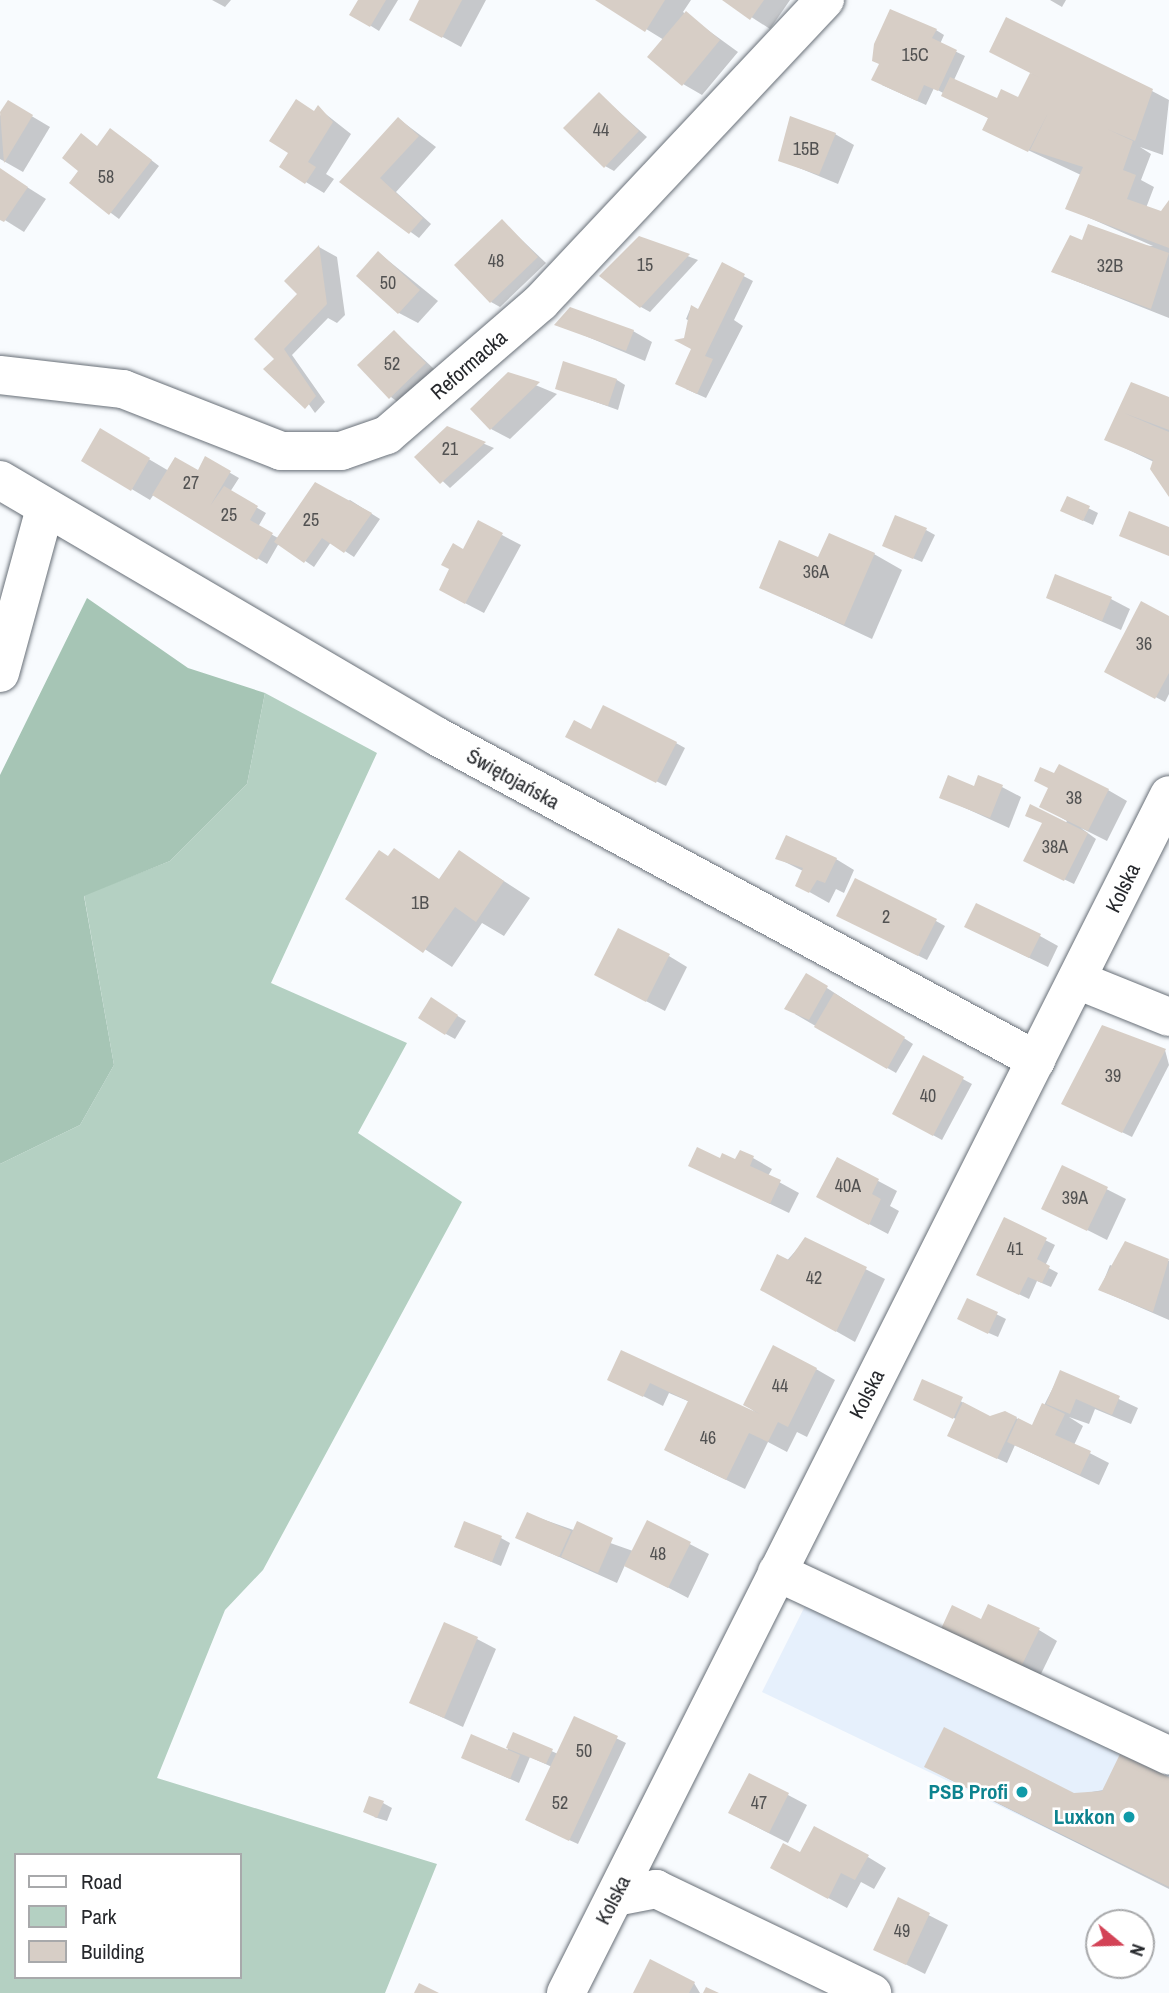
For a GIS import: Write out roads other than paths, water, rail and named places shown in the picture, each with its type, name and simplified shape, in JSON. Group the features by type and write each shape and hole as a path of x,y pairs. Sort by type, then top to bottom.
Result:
{"street":[{"name":"Reformacka","path":"0,375 123,389 281,451 341,451 387,435 541,302 825,0"},
{"name":"Świętojańska","path":"0,480 438,737 1036,1060"},
{"path":"0,673 45,508"},
{"name":"Kolska","path":"566,1993 1169,795"},
{"path":"1077,980 1169,1017"},
{"path":"778,1572 1169,1756"},
{"path":"615,1897 656,1889 872,1993"}],"place":[{"name":"PSB Profi","path":"1022,1792"},
{"name":"Luxkon","path":"1129,1817"}]}
